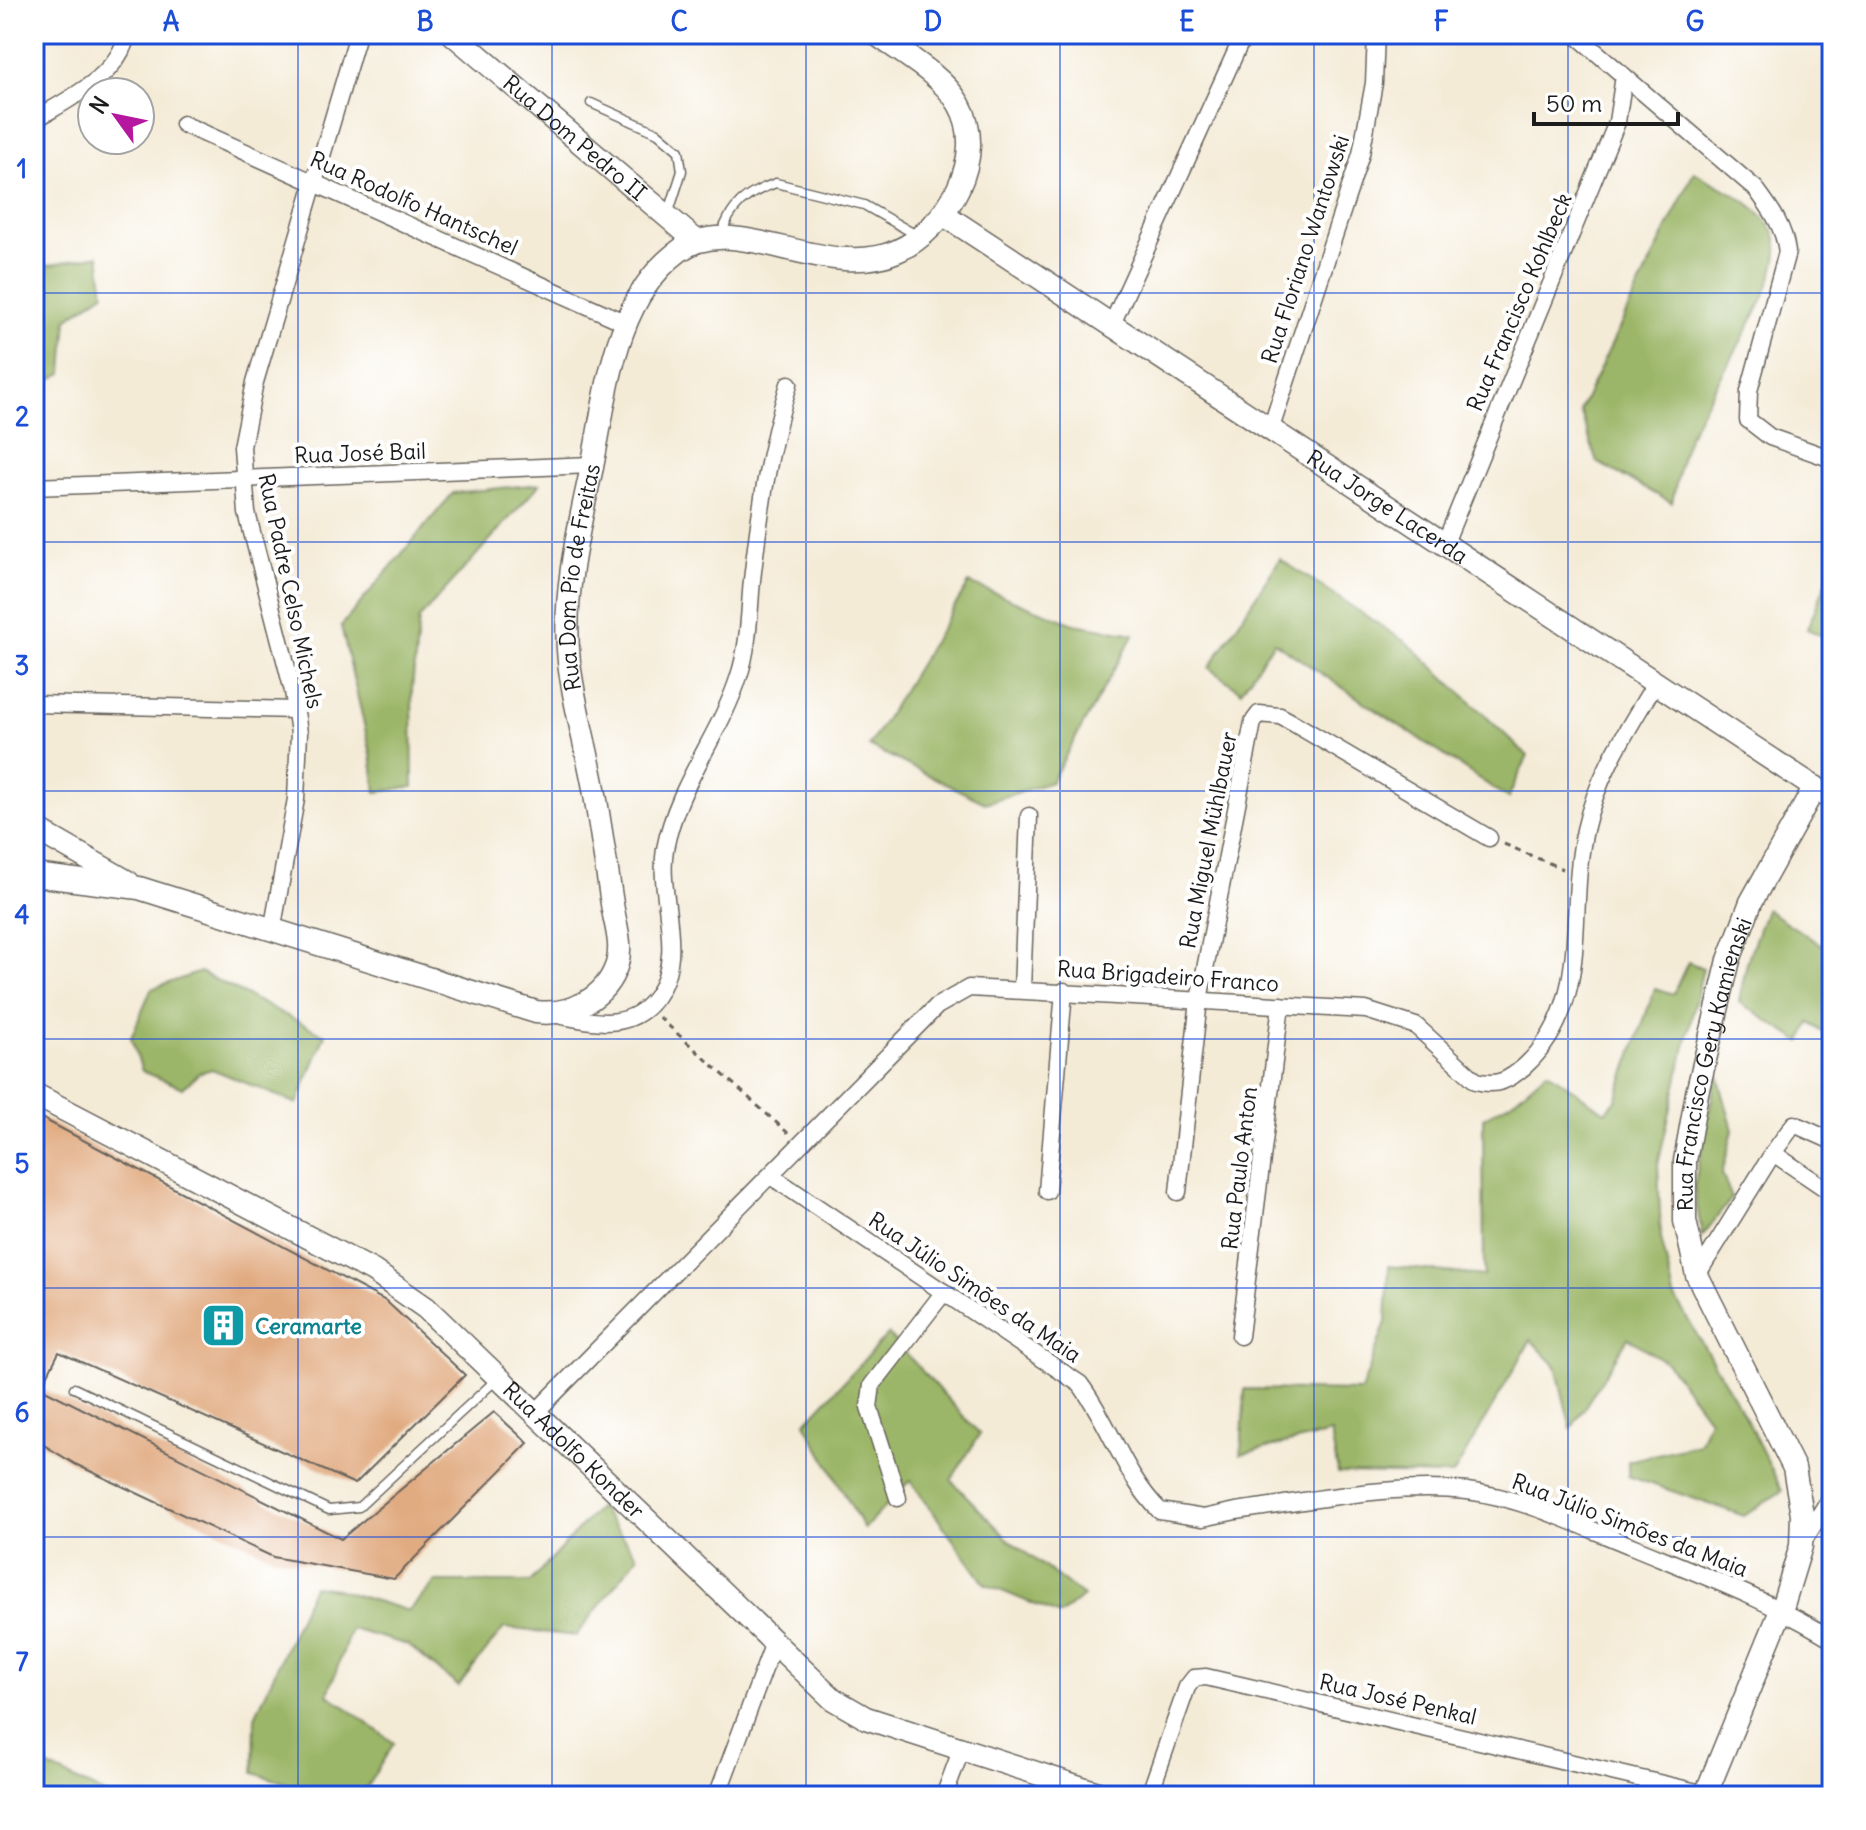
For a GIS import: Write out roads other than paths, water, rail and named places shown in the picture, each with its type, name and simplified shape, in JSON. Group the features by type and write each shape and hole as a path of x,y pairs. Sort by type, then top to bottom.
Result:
{"main road":[{"name":"Rua Dom Pedro II","path":"453,34 695,240"},
{"name":"Rua Dom Pio de Freitas","path":"556,1015 575,1009 605,986 616,966 619,952 569,658 570,584 592,465 626,323 635,302 664,264 695,240 721,236 835,260 864,259 895,252 921,238 943,214 965,168 970,145 967,122 958,102 944,87 876,34"},
{"name":"Rua Jorge Lacerda","path":"943,214 1823,793"},
{"name":"Rua Francisco Gery Kamienski","path":"1709,1795 1782,1608 1801,1546 1800,1491 1794,1468 1697,1275 1685,1221 1685,1161 1720,990 1751,902 1823,793"},
{"path":"34,828 139,888"},
{"path":"34,875 58,875 139,888 511,1005 556,1015"},
{"name":"Rua Adolfo Konder","path":"34,1094 389,1280 426,1308 773,1645 848,1709 1107,1796"}],"street":[{"path":"34,120 99,77 113,61 127,34"},
{"name":"Rua Padre Celso Michels","path":"272,931 296,799 299,756 296,710 247,513 242,447 252,396 358,34"},
{"path":"1112,324 1244,34"},
{"name":"Rua Floriano Wantowski","path":"1271,428 1361,154 1374,83 1376,34"},
{"path":"1575,34 1756,189 1785,234 1787,252 1783,275 1749,391 1748,420 1770,437 1832,459"},
{"name":"Rua Francisco Kohlbeck","path":"1445,543 1617,122 1624,76"},
{"name":"Rua Rodolfo Hantschel","path":"183,124 626,323"},
{"path":"556,1015 613,1023 626,1021 648,1007 663,986 670,964 663,872 670,828 740,675 766,466 789,384"},
{"name":"Rua José Bail","path":"34,487 592,465"},
{"name":"Rua Brigadeiro Franco","path":"536,1412 947,998 969,988 1366,1010 1402,1019 1416,1026 1476,1081 1487,1084 1508,1080 1540,1050 1565,1008 1573,972 1578,875 1584,830 1599,786 1656,682"},
{"path":"34,704 296,710"},
{"name":"Rua Miguel Mühlbauer","path":"1199,1000 1253,722 1259,714 1267,712 1287,720 1489,838"},
{"path":"1022,989 1029,816"},
{"path":"1047,1191 1064,991"},
{"path":"1178,1192 1199,1000"},
{"name":"Rua Paulo Anton","path":"1240,1336 1281,1005"},
{"path":"1697,1275 1794,1124 1832,1141"},
{"path":"1773,1153 1832,1193"},
{"name":"Rua Júlio Simões da Maia","path":"771,1176 1080,1384 1097,1407 1129,1474 1160,1511 1216,1517 1236,1511 1396,1491 1469,1492 1556,1517 1782,1608 1832,1639"},
{"path":"898,1498 869,1407 872,1385 944,1292"},
{"path":"1801,1546 1832,1495"},
{"path":"717,1796 773,1645"},
{"name":"Rua José Penkal","path":"1149,1796 1187,1687 1194,1678 1206,1677 1709,1795"},
{"path":"944,1796 962,1748"}],"lane":[{"path":"591,103 658,133 679,151 682,171 667,216"},
{"path":"721,236 728,214 741,199 776,183 864,205 921,238"},
{"path":"74,1388 329,1510 359,1507 499,1378"}],"place":[{"name":"Ceramarte","path":"224,1326"}]}
